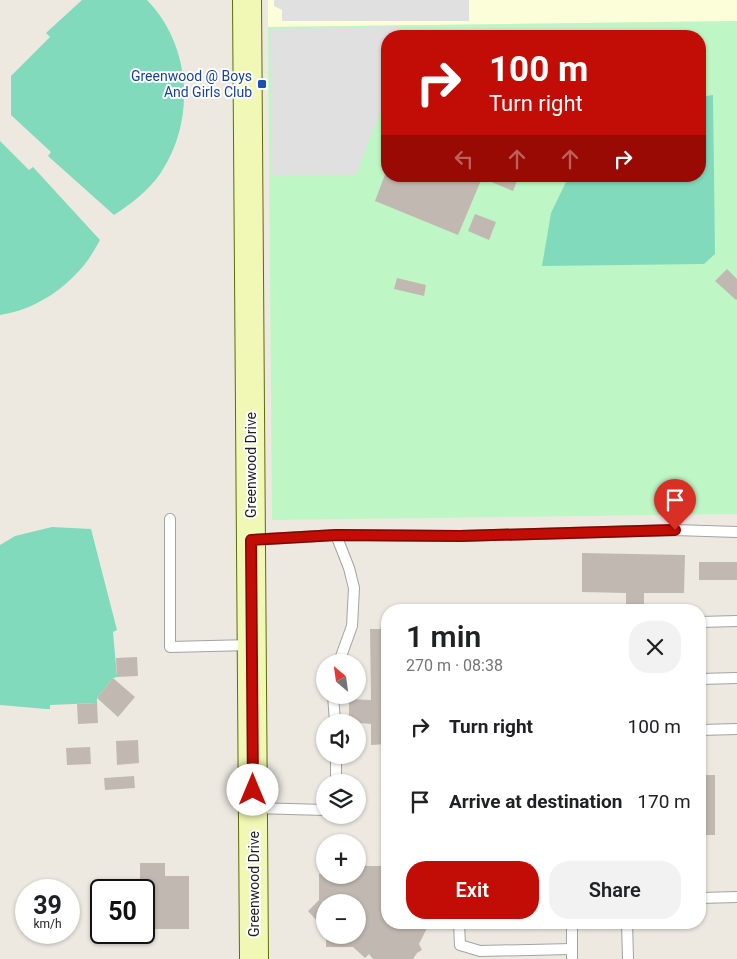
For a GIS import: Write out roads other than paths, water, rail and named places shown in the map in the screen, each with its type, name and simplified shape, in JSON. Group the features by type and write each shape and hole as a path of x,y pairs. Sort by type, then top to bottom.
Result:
{"main road":[{"name":"Greenwood Drive","path":"247,0 254,959"}],"lane":[{"path":"170,519 170,647 252,645"},
{"path":"251,540 336,535 460,536 675,530 737,532"},
{"path":"336,535 349,568 354,588 352,626 342,654"},
{"path":"706,622 737,621"},
{"path":"706,679 737,678"},
{"path":"706,730 737,729"},
{"path":"253,808 316,810"},
{"path":"706,898 737,897"},
{"path":"459,929 460,945 480,951 572,954 572,929"},
{"path":"627,929 628,959"}],"place":[{"name":"Greenwood @ Boys And Girls Club","path":"262,84"}]}
